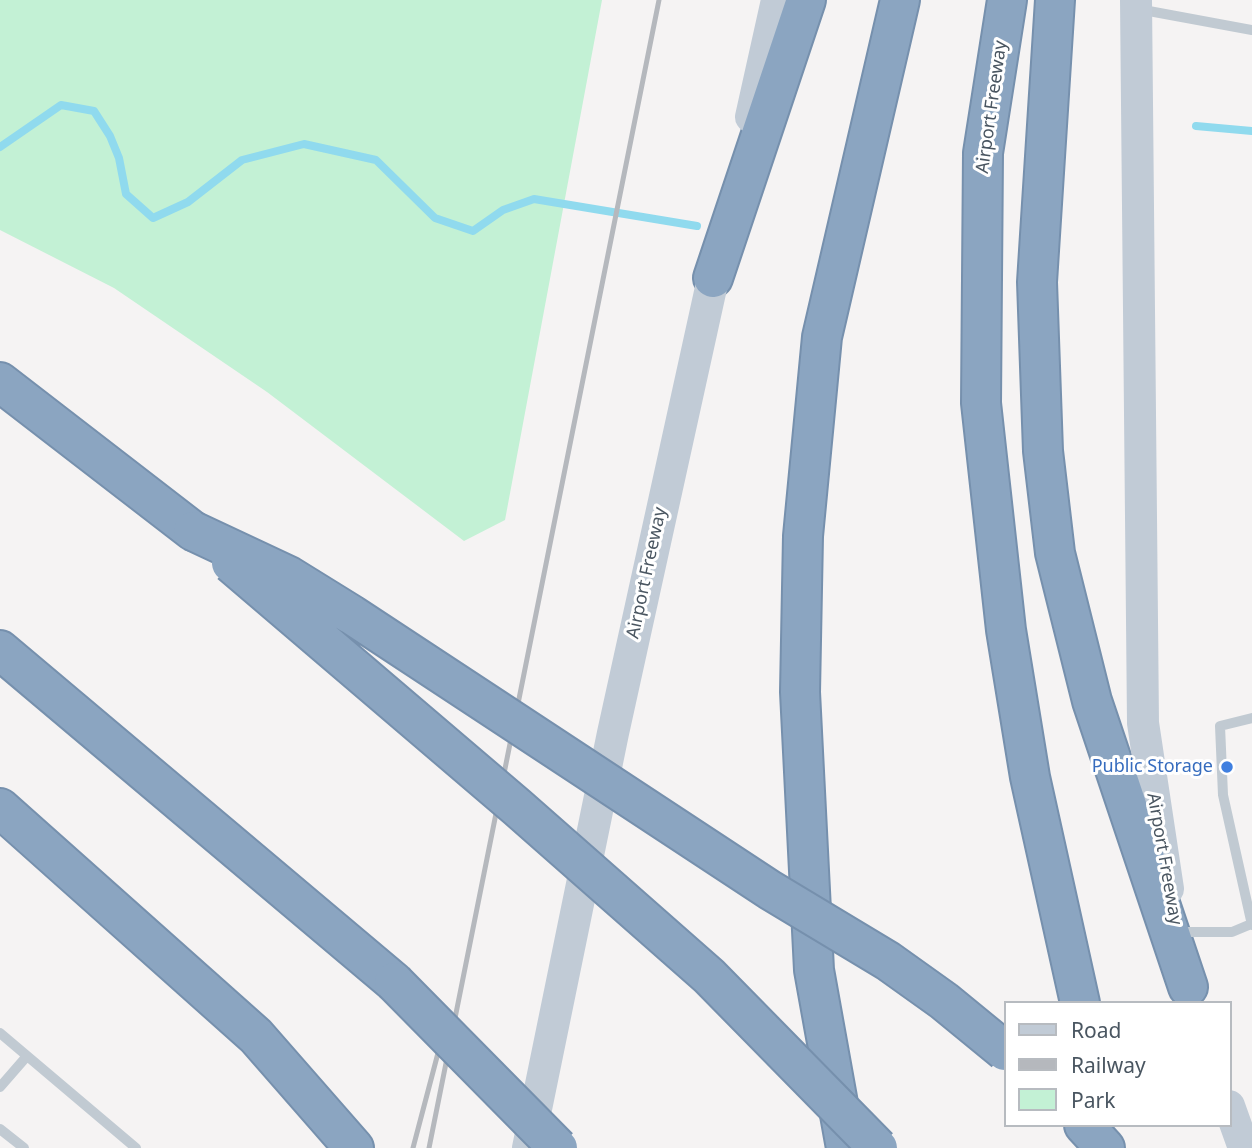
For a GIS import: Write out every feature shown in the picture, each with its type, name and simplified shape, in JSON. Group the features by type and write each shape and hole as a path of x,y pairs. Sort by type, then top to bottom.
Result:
{"highway":[{"path":"713,278 806,0"},
{"path":"846,1148 814,970 800,692 803,536 822,337 900,0"},
{"name":"Airport Freeway","path":"1007,0 983,153 981,403 1012,670 1030,777 1080,1001"},
{"path":"1055,0 1037,282 1042,451 1055,553 1092,701 1190,995"},
{"path":"0,382 193,531 506,798 709,976 878,1148"},
{"path":"193,531 289,576 352,615 770,890 888,961 1004,1050"},
{"path":"0,650 394,982 558,1148"},
{"path":"0,808 256,1035 354,1148"},
{"path":"1086,1127 1105,1148"},
{"path":"1113,1127 1120,1148"}],"main road":[{"name":"Airport Freeway","path":"528,1148 613,733 777,0"},
{"name":"Airport Freeway","path":"1136,4 1143,723 1176,932 1190,995"},
{"path":"1231,1112 1244,1148"}],"lane":[{"path":"1136,4 1252,30"},
{"path":"1176,932 1232,932 1252,925 1223,795 1220,726 1252,718"},
{"path":"0,1033 136,1148"},
{"path":"0,1087 27,1056"},
{"path":"0,1129 24,1148"}],"green space":[{"path":"0,0 602,0 505,520 464,541 267,392 114,288 0,230"}],"waterway":[{"path":"0,147 61,105 94,111 110,136 119,158 126,194 153,218 188,202 242,160 304,144 376,160 435,218 473,231 503,210 534,199 697,226"},
{"path":"1196,126 1252,131"}],"railway":[{"path":"429,1148 659,0"},
{"path":"413,1148 438,1053"}],"place":[{"name":"Public Storage","path":"1227,767"}]}
